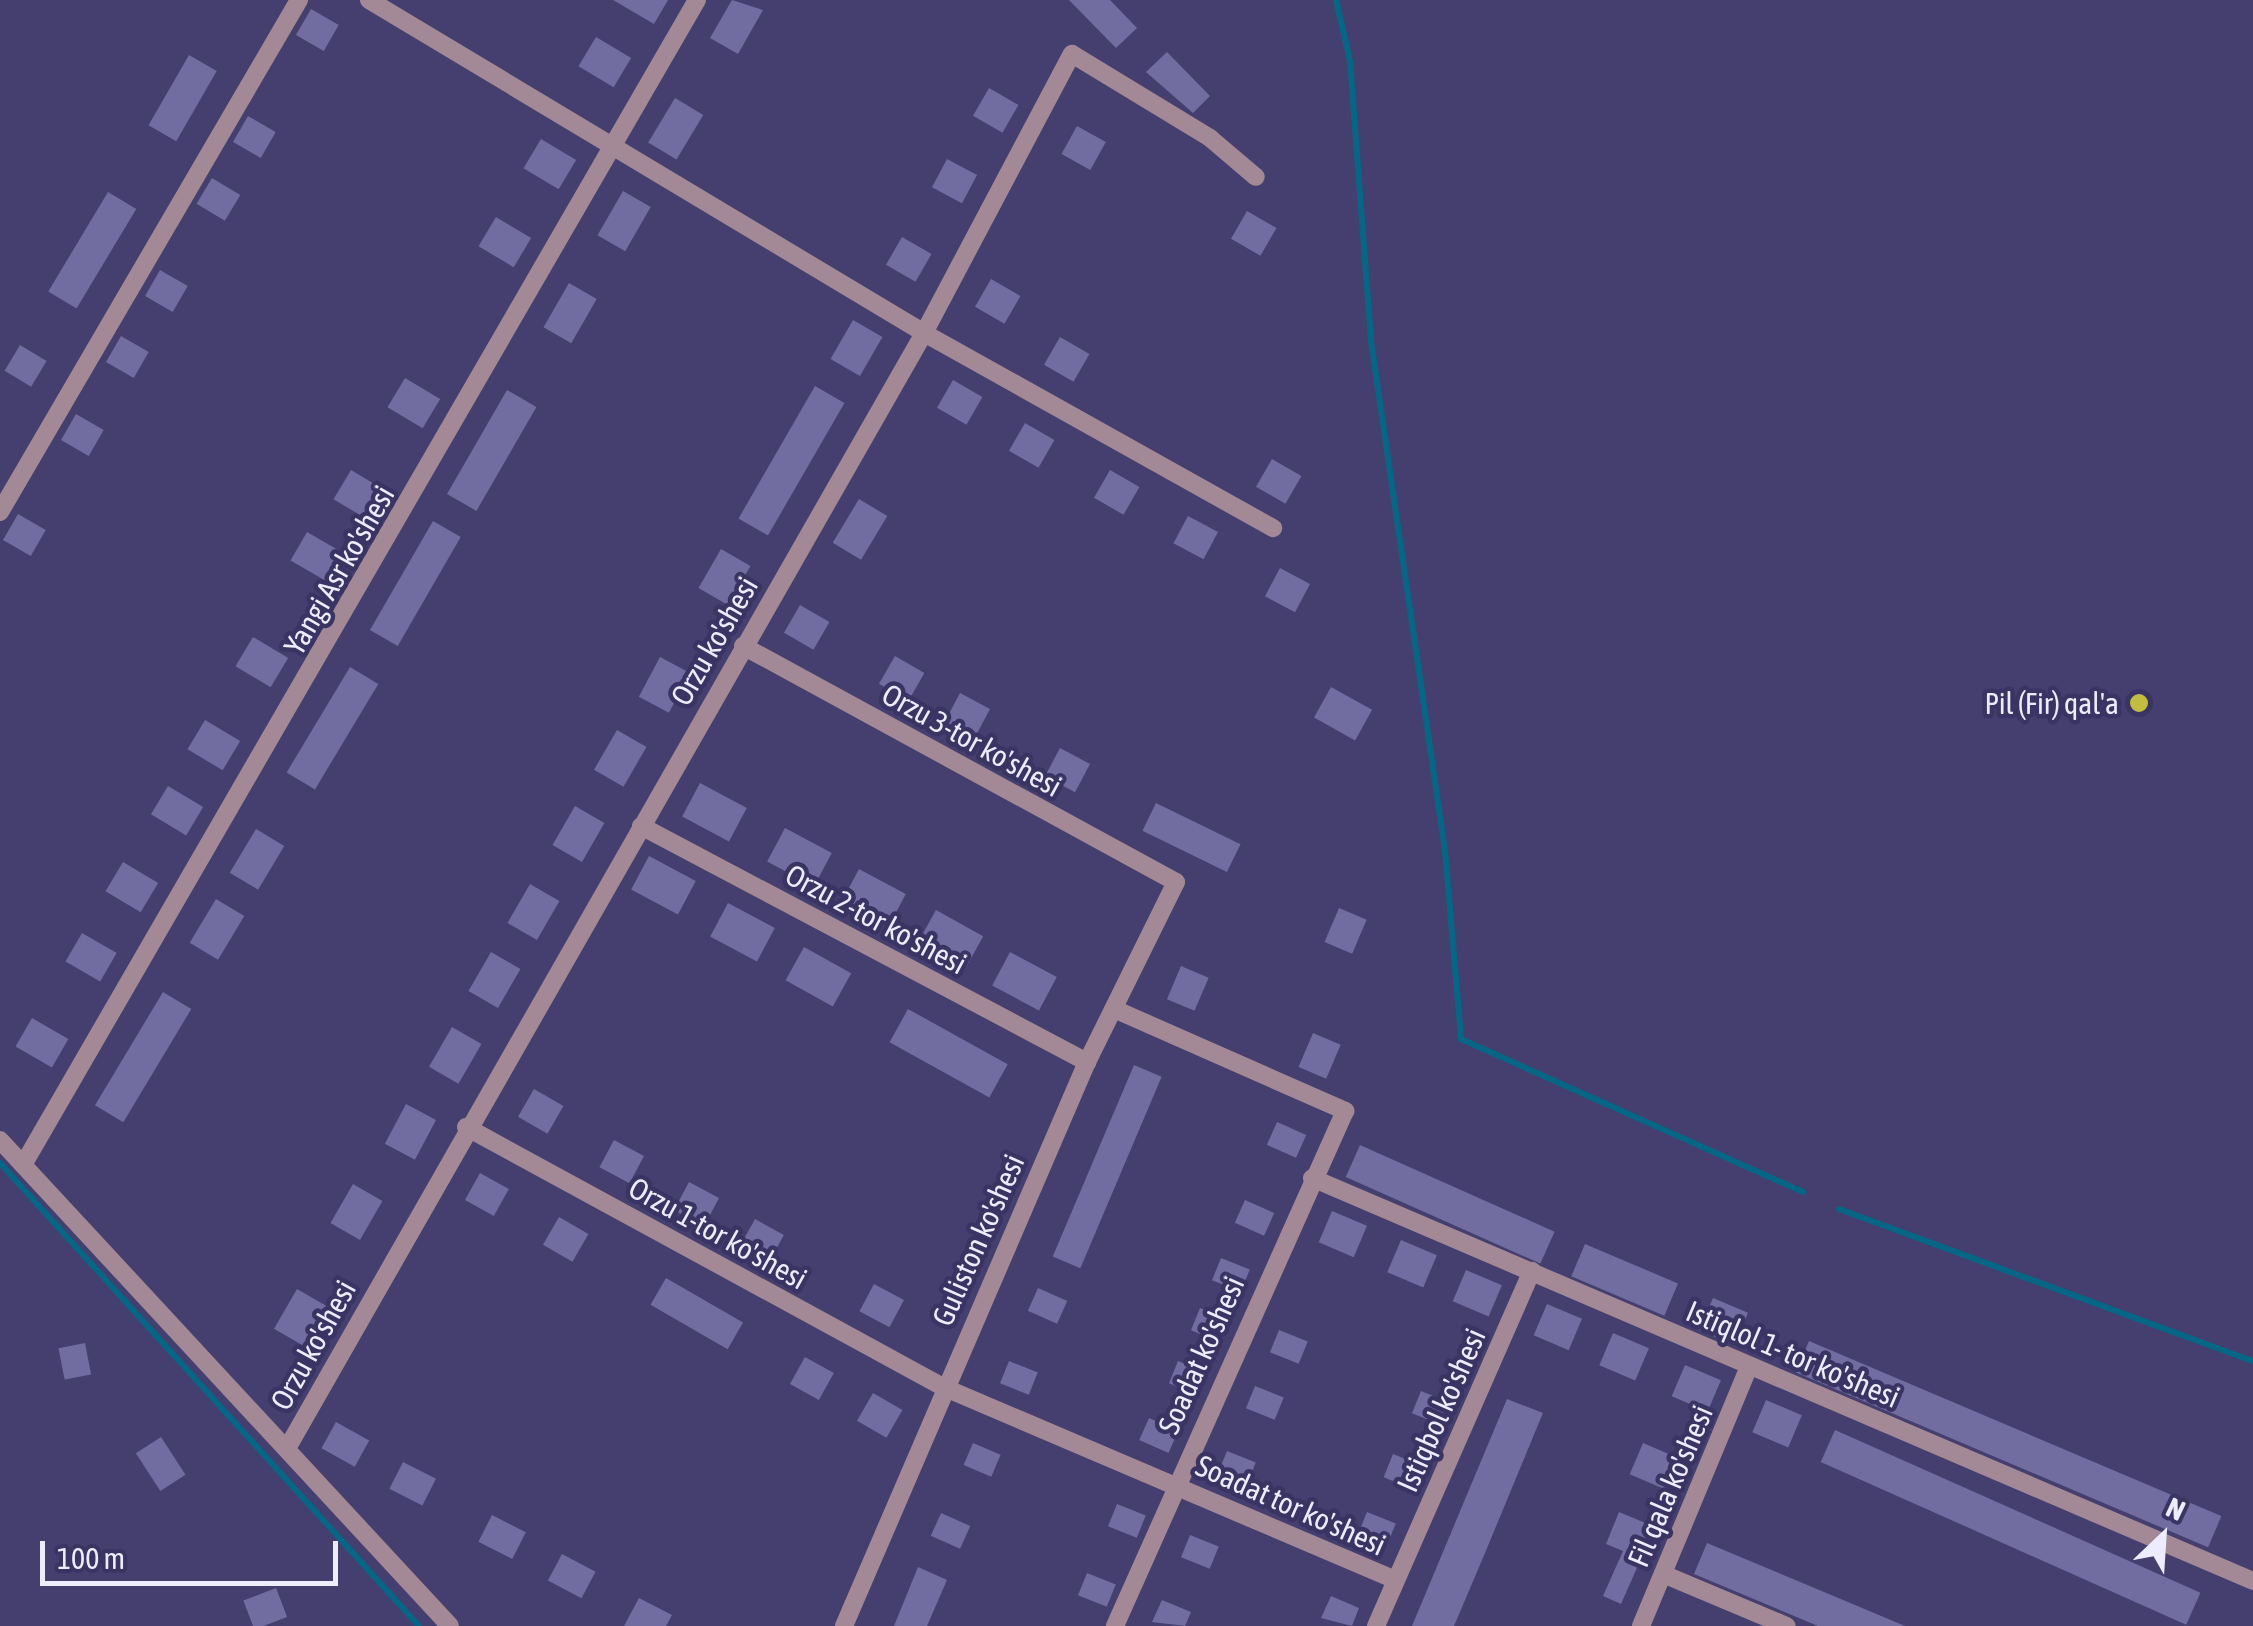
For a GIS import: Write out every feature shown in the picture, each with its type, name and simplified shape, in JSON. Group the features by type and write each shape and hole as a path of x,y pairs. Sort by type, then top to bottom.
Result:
{"street":[{"path":"0,512 299,0"},
{"path":"370,0 924,332 1273,528"},
{"name":"Yangi Asr ko'shesi","path":"22,1165 618,147 697,0"},
{"name":"Orzu ko'shesi","path":"290,1445 466,1127 924,332 1072,54 1210,138 1256,178"},
{"name":"Orzu 3-tor ko'shesi","path":"742,646 1176,882"},
{"name":"Orzu 2-tor ko'shesi","path":"640,826 1087,1062"},
{"name":"Guliston ko'shesi","path":"844,1626 943,1387 1087,1062 1176,882"},
{"name":"Soadat ko'shesi","path":"1114,1009 1345,1110 1174,1484 1115,1626"},
{"name":"Orzu 1-tor ko'shesi","path":"466,1127 943,1387"},
{"path":"0,1140 290,1445 450,1626"},
{"name":"Istiqlol 1- tor ko'shesi","path":"1312,1178 2253,1581"},
{"name":"Istiqbol ko'shesi","path":"1376,1626 1532,1271"},
{"name":"Fil qala ko'shesi","path":"1641,1626 1749,1366"},
{"name":"Soadat tor ko'shesi","path":"943,1387 1396,1580"},
{"path":"1663,1574 1787,1626"}],"building":[{"path":"613,0 668,0 654,24"},
{"path":"732,0 763,10 738,54 710,38"},
{"path":"1069,0 1110,0 1137,28 1116,48"},
{"path":"311,9 339,25 324,51 296,35"},
{"path":"596,37 631,58 614,87 578,66"},
{"path":"1167,52 1210,96 1193,113 1146,72"},
{"path":"189,55 217,71 176,141 148,125"},
{"path":"989,88 1018,105 1002,133 973,116"},
{"path":"675,98 703,115 677,160 648,143"},
{"path":"248,116 276,132 261,158 233,142"},
{"path":"1077,126 1106,142 1090,170 1061,154"},
{"path":"541,139 576,160 559,189 523,168"},
{"path":"947,159 977,175 962,203 932,187"},
{"path":"212,178 240,195 225,221 197,204"},
{"path":"623,191 651,207 625,251 598,235"},
{"path":"108,192 136,209 77,308 48,291"},
{"path":"1247,211 1276,228 1260,256 1231,239"},
{"path":"496,217 531,238 514,267 478,246"},
{"path":"902,237 931,254 915,282 886,265"},
{"path":"160,270 188,286 173,312 145,296"},
{"path":"991,279 1020,296 1004,324 975,307"},
{"path":"569,283 597,299 571,343 544,327"},
{"path":"853,320 882,337 860,376 830,359"},
{"path":"121,336 149,352 134,378 106,362"},
{"path":"1060,337 1089,354 1073,382 1044,365"},
{"path":"20,345 47,361 31,387 5,371"},
{"path":"405,378 440,399 423,428 387,407"},
{"path":"953,380 982,397 966,425 937,408"},
{"path":"815,386 844,403 768,536 738,519"},
{"path":"507,390 536,407 476,511 447,494"},
{"path":"76,414 104,430 89,456 61,440"},
{"path":"1025,423 1054,440 1038,468 1009,451"},
{"path":"1272,459 1301,476 1285,504 1256,487"},
{"path":"351,470 386,491 369,520 333,499"},
{"path":"1110,470 1139,487 1123,515 1094,498"},
{"path":"859,499 887,516 861,560 833,543"},
{"path":"18,514 46,530 31,556 3,540"},
{"path":"1188,516 1218,532 1203,559 1173,543"},
{"path":"433,521 461,537 398,646 370,630"},
{"path":"307,532 343,553 327,582 290,561"},
{"path":"721,549 750,566 728,605 698,588"},
{"path":"1280,568 1310,584 1295,612 1265,596"},
{"path":"800,605 829,622 813,650 784,633"},
{"path":"253,637 288,658 271,687 235,666"},
{"path":"895,656 924,673 908,701 879,684"},
{"path":"660,657 690,673 669,713 639,697"},
{"path":"350,667 378,684 315,789 287,772"},
{"path":"1331,687 1372,710 1355,740 1314,718"},
{"path":"960,693 990,709 975,737 945,721"},
{"path":"205,720 240,741 223,770 187,749"},
{"path":"617,730 646,747 623,787 594,770"},
{"path":"1060,748 1090,764 1075,792 1045,776"},
{"path":"700,783 747,808 729,841 682,817"},
{"path":"168,786 203,807 186,835 151,814"},
{"path":"1156,803 1240,844 1227,872 1142,831"},
{"path":"575,806 604,823 582,862 552,845"},
{"path":"785,828 832,853 814,886 767,862"},
{"path":"256,829 284,846 258,890 230,873"},
{"path":"649,856 696,881 678,914 631,890"},
{"path":"123,862 158,883 141,912 105,891"},
{"path":"859,869 906,894 888,927 841,903"},
{"path":"530,884 559,901 537,940 508,923"},
{"path":"216,899 244,916 218,960 190,943"},
{"path":"728,903 775,928 757,961 710,937"},
{"path":"1339,908 1367,920 1352,954 1325,942"},
{"path":"936,910 983,936 965,969 918,943"},
{"path":"82,933 117,953 100,982 66,962"},
{"path":"804,947 851,973 833,1006 786,980"},
{"path":"491,952 520,969 498,1008 468,991"},
{"path":"1010,952 1057,977 1039,1010 992,986"},
{"path":"1181,966 1209,978 1195,1011 1167,999"},
{"path":"163,992 191,1009 123,1122 95,1105"},
{"path":"908,1009 1008,1064 989,1098 890,1042"},
{"path":"32,1018 68,1039 52,1068 16,1047"},
{"path":"452,1027 481,1044 458,1084 429,1067"},
{"path":"1313,1033 1341,1045 1326,1079 1299,1067"},
{"path":"1134,1065 1162,1077 1080,1268 1053,1256"},
{"path":"534,1089 563,1106 547,1134 518,1117"},
{"path":"406,1104 436,1120 415,1160 385,1144"},
{"path":"1277,1122 1306,1135 1296,1158 1267,1145"},
{"path":"614,1140 644,1156 629,1183 599,1167"},
{"path":"1360,1145 1555,1232 1540,1264 1346,1177"},
{"path":"480,1173 509,1189 494,1216 465,1200"},
{"path":"689,1182 719,1198 704,1226 674,1210"},
{"path":"353,1184 382,1201 360,1240 330,1223"},
{"path":"1245,1200 1274,1213 1264,1236 1235,1223"},
{"path":"1332,1211 1367,1226 1354,1257 1319,1242"},
{"path":"559,1217 588,1234 572,1262 543,1245"},
{"path":"755,1219 784,1235 768,1263 739,1247"},
{"path":"1401,1240 1437,1255 1423,1287 1387,1272"},
{"path":"1585,1244 1678,1283 1664,1316 1571,1276"},
{"path":"1221,1258 1250,1270 1241,1292 1212,1280"},
{"path":"1466,1270 1502,1285 1489,1317 1453,1301"},
{"path":"666,1278 743,1322 728,1349 650,1305"},
{"path":"874,1284 904,1300 889,1327 859,1311"},
{"path":"1038,1288 1067,1301 1057,1324 1028,1311"},
{"path":"297,1289 326,1306 303,1346 274,1329"},
{"path":"1713,1298 1748,1313 1734,1345 1699,1330"},
{"path":"1547,1304 1582,1319 1569,1350 1534,1335"},
{"path":"1200,1308 1229,1320 1220,1342 1191,1330"},
{"path":"1279,1330 1308,1342 1299,1364 1270,1352"},
{"path":"1613,1333 1649,1348 1635,1380 1599,1365"},
{"path":"1809,1341 2221,1516 2208,1547 1796,1372"},
{"path":"85,1343 91,1374 65,1380 58,1348"},
{"path":"805,1357 834,1373 819,1400 790,1384"},
{"path":"1009,1361 1038,1373 1029,1395 1000,1383"},
{"path":"1178,1361 1207,1373 1198,1395 1169,1383"},
{"path":"1685,1365 1721,1380 1708,1412 1672,1396"},
{"path":"1255,1386 1284,1398 1275,1420 1246,1408"},
{"path":"1421,1391 1450,1403 1441,1425 1412,1413"},
{"path":"873,1393 902,1410 886,1438 857,1421"},
{"path":"1507,1399 1543,1413 1485,1553 1454,1626 1412,1626"},
{"path":"1766,1400 1802,1415 1788,1447 1752,1432"},
{"path":"1149,1418 1178,1431 1168,1453 1139,1440"},
{"path":"336,1422 369,1440 355,1467 321,1448"},
{"path":"1835,1430 2200,1593 2186,1625 1821,1462"},
{"path":"161,1437 186,1475 160,1491 136,1453"},
{"path":"973,1443 1001,1455 991,1477 964,1465"},
{"path":"1643,1443 1679,1458 1666,1490 1630,1474"},
{"path":"1227,1451 1256,1463 1247,1485 1218,1473"},
{"path":"1393,1454 1422,1466 1412,1489 1384,1477"},
{"path":"403,1462 436,1479 422,1506 389,1489"},
{"path":"1117,1504 1146,1516 1137,1538 1108,1526"},
{"path":"1367,1512 1396,1524 1387,1546 1358,1534"},
{"path":"1619,1512 1655,1527 1621,1604 1603,1596 1623,1551 1606,1544"},
{"path":"941,1513 970,1526 960,1549 931,1536"},
{"path":"492,1515 526,1532 512,1559 478,1542"},
{"path":"1190,1535 1219,1547 1210,1569 1181,1557"},
{"path":"1707,1543 1905,1626 1818,1626 1694,1574"},
{"path":"562,1554 596,1572 581,1598 548,1580"},
{"path":"918,1567 947,1580 927,1626 894,1626"},
{"path":"1087,1573 1116,1585 1107,1607 1078,1595"},
{"path":"276,1588 287,1617 253,1626 243,1601"},
{"path":"1331,1596 1359,1608 1352,1626 1321,1618"},
{"path":"639,1598 672,1615 666,1626 624,1626"},
{"path":"1162,1600 1191,1612 1185,1626 1152,1622"}],"waterway":[{"path":"1336,0 1350,61 1371,341 1445,851 1461,1039 1803,1192"},
{"path":"0,1163 419,1626"},
{"path":"1839,1209 2253,1361"}],"place":[{"name":"Pil (Fir) qal'a","path":"2139,703"}]}
